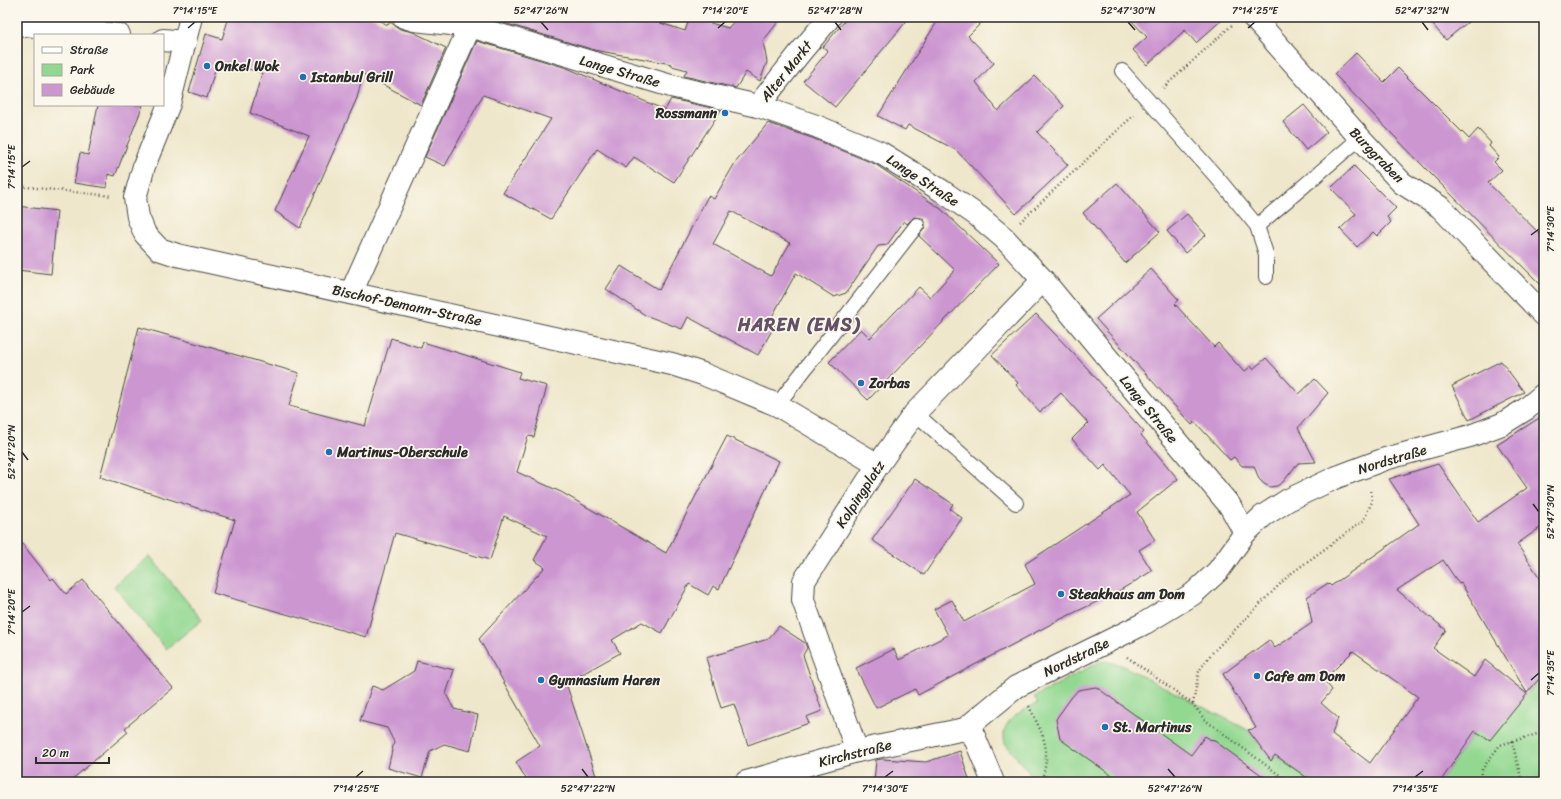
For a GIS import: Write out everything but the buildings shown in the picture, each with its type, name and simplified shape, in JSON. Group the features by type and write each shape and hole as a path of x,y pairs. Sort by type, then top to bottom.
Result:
{"street":[{"name":"Bischof-Demann-Straße","path":"191,17 169,104 144,166 135,198 138,217 145,234 159,249 177,255 672,364 703,374 778,405 878,465"},
{"name":"Lange Straße","path":"404,17 414,20 470,26 671,86 758,106 816,126 881,153 942,191 978,216 1004,238 1043,280 1230,506 1245,533"},
{"name":"Alter Markt","path":"758,106 830,17"},
{"name":"Burggraben","path":"1244,20 1402,183 1440,207 1544,315"},
{"path":"17,24 110,34"},
{"path":"351,293 470,26"},
{"path":"164,40 185,42"},
{"name":"Kolpingplatz","path":"857,752 803,600 804,581 878,465 915,413 1043,280"},
{"name":"Nordstraße","path":"965,729 1016,687 1144,624 1193,594 1218,571 1245,533 1263,516 1288,500 1336,477 1385,459 1470,436 1502,424 1526,409 1544,394"},
{"path":"965,729 974,736 993,782"},
{"name":"Kirchstraße","path":"746,782 857,752 965,729"}],"lane":[{"path":"1122,70 1220,181 1257,226 1266,254 1266,277"},
{"path":"1257,226 1360,138"},
{"path":"778,405 917,225"},
{"path":"915,413 1016,503"}],"path":[{"path":"1004,238 1148,101 1244,20"},
{"path":"17,186 135,198"},
{"path":"1193,704 1199,671 1211,654 1289,575 1363,521 1372,502 1370,482"},
{"path":"1124,655 1193,704 1205,720 1289,782"},
{"path":"1028,705 1045,740 1046,764 1042,779"},
{"path":"1481,782 1482,769 1500,745 1544,732"},
{"path":"1512,741 1522,782"},
{"path":"1020,782 1029,778 1042,779 1047,782"}],"green space":[{"path":"150,556 202,620 166,649 114,586"},
{"path":"1105,661 1121,665 1248,730 1257,742 1313,782 1037,782 1005,743 1005,728 1013,718 1038,703 1034,697 1099,662"},
{"path":"1538,681 1544,685 1544,782 1440,782 1475,731 1502,723"}],"place":[{"name":"Onkel Wok","path":"207,66"},
{"name":"Istanbul Grill","path":"303,77"},
{"name":"Rossmann","path":"725,113"},
{"name":"Zorbas","path":"861,383"},
{"name":"Martinus-Oberschule","path":"329,452"},
{"name":"Steakhaus am Dom","path":"1061,594"},
{"name":"Cafe am Dom","path":"1257,676"},
{"name":"Gymnasium Haren","path":"541,680"},
{"name":"St. Martinus","path":"1105,727"}],"district":[{"name":"HAREN (EMS)","path":"799,325"}]}
